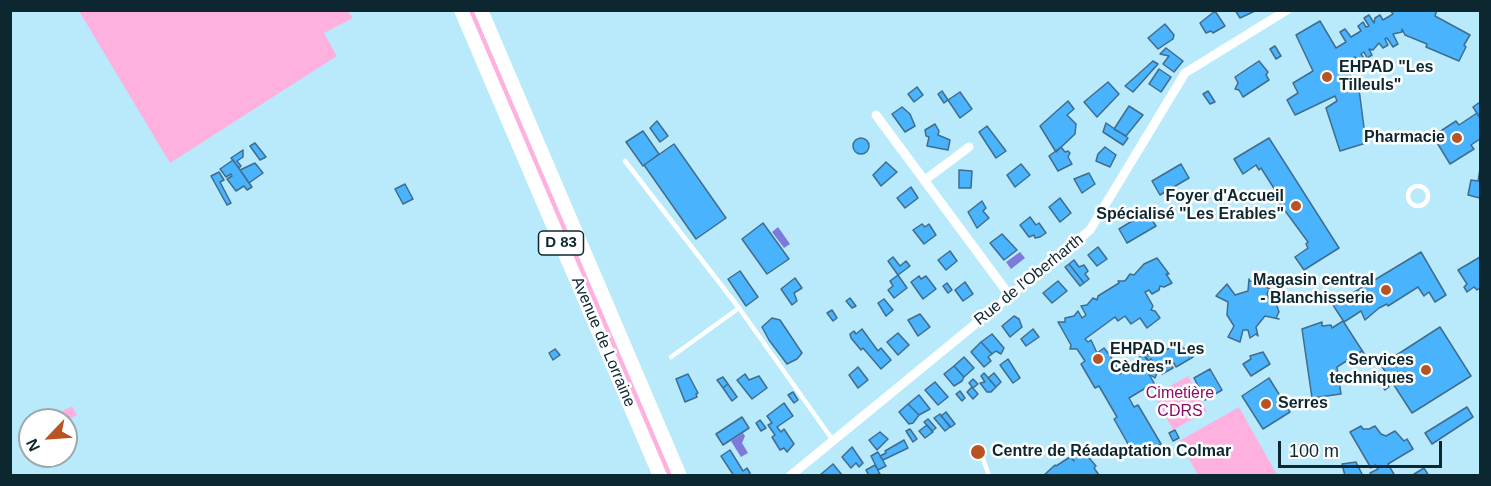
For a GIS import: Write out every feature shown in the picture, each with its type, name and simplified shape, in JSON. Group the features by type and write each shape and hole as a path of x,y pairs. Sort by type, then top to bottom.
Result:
{"main road":[{"name":"Avenue de Lorraine","path":"461,10 660,476"},
{"name":"Avenue de Lorraine","path":"481,10 680,476"}],"street":[{"name":"Rue de l'Oberharth","path":"790,476 832,439 1090,230 1185,73 1287,10"},
{"path":"876,115 1010,296"},
{"path":"925,180 969,147"}],"lane":[{"path":"625,161 739,308 832,439"},
{"path":"1421,187 1425,190 1427,199 1421,206 1415,206 1409,200 1408,194 1412,188 1421,187"},
{"path":"671,357 739,308"},
{"path":"981,453 989,476"}],"green space":[{"path":"79,11 348,11 353,18 324,33 337,56 170,163"},
{"path":"467,11 474,11 673,475 666,475"},
{"name":"Cimetière CDRS","path":"1188,376 1207,411 1173,430 1154,395"},
{"name":"Cimetière CDRS","path":"1239,407 1277,475 1198,475 1179,441"}],"shaded area":[{"path":"778,227 790,244 784,248 772,232"},
{"path":"1020,252 1025,258 1011,269 1006,262"},
{"path":"743,433 745,436 742,443 748,453 741,457 731,441"}],"building":[{"path":"1235,10 1255,10 1255,11 1240,18"},
{"name":"EHPAD \"Les Tilleuls\"","path":"1390,10 1437,10 1435,16 1470,35 1464,45 1466,47 1459,61 1426,47 1427,44 1405,35 1402,29 1402,32 1393,34 1398,44 1393,47 1387,38 1385,39 1388,45 1383,48 1379,43 1373,50 1369,49 1372,55 1367,58 1364,52 1361,54 1365,60 1359,63 1355,57 1351,59 1353,62 1346,63 1356,91 1359,89 1366,143 1340,151 1326,108 1337,101 1335,96 1295,115 1287,100 1298,93 1293,83 1313,71 1296,35 1320,21 1336,48 1346,42 1340,32 1345,29 1351,37 1361,31 1358,26 1363,22 1366,27 1369,26 1364,18 1369,15 1374,23 1375,18 1380,15 1383,20 1393,14"},
{"path":"1215,11 1225,26 1213,33 1211,31 1206,33 1200,23"},
{"path":"1165,24 1174,35 1173,39 1158,49 1148,38"},
{"path":"1275,46 1281,56 1276,59 1270,49"},
{"path":"1166,48 1183,61 1174,72 1163,64 1169,56 1160,54"},
{"path":"1153,61 1158,64 1133,92 1125,86"},
{"path":"1259,61 1268,72 1266,75 1269,80 1243,97 1239,90 1235,89 1238,83 1235,77"},
{"path":"1159,69 1171,77 1161,92 1149,84"},
{"path":"1108,82 1119,94 1097,117 1084,102"},
{"path":"917,87 923,95 914,102 908,94"},
{"path":"942,91 948,100 944,103 938,94"},
{"path":"1208,91 1215,102 1210,104 1203,94"},
{"path":"960,92 972,109 960,118 948,100"},
{"path":"1068,101 1074,109 1067,115 1076,124 1075,134 1056,152 1040,126"},
{"path":"1480,102 1480,118 1473,107"},
{"path":"1129,106 1143,115 1126,136 1114,129"},
{"path":"902,107 910,114 915,126 905,132 892,114"},
{"name":"Pharmacie","path":"1477,113 1480,118 1480,139 1471,145 1474,149 1450,164 1433,136 1456,121 1459,125"},
{"path":"657,121 668,136 660,142 650,128"},
{"path":"1106,123 1128,138 1123,145 1103,132"},
{"path":"935,124 939,131 938,135 950,140 948,150 927,146 929,137 926,136 925,130"},
{"path":"987,126 1006,151 996,158 979,132"},
{"path":"643,131 659,154 643,166 626,142"},
{"path":"858,138 864,138 869,146 867,152 858,154 853,149 853,143"},
{"name":"Foyer d'Accueil Spécialisé \"Les Erables\"","path":"1269,138 1339,248 1304,270 1295,257 1308,248 1306,244 1308,242 1272,193 1275,190 1261,168 1259,170 1256,165 1243,174 1234,159"},
{"path":"255,143 266,157 260,160 250,146"},
{"path":"674,144 726,218 696,239 644,165"},
{"path":"1061,147 1065,152 1070,153 1068,157 1072,164 1058,171 1049,156"},
{"path":"1105,147 1116,155 1110,167 1096,161 1098,154"},
{"path":"243,150 243,157 237,161 241,166 239,168 231,158"},
{"path":"233,160 252,187 247,190 244,186 236,191 227,179 232,176 231,174 226,177 220,169"},
{"path":"886,162 897,172 881,186 873,175"},
{"path":"255,163 263,173 249,183 240,170"},
{"path":"1021,164 1030,175 1015,187 1007,175"},
{"path":"1181,164 1189,178 1160,195 1152,181"},
{"path":"1480,169 1480,198 1468,195 1471,180 1478,181"},
{"path":"959,170 972,171 971,188 959,188"},
{"path":"219,172 224,180 220,182 231,203 227,205 211,176"},
{"path":"1089,173 1095,184 1082,193 1074,179"},
{"path":"405,184 413,199 403,204 395,189"},
{"path":"911,187 918,198 905,208 897,198"},
{"path":"1060,198 1071,213 1060,222 1049,207"},
{"path":"982,201 986,208 983,211 989,218 977,228 968,212"},
{"path":"1147,212 1156,226 1127,243 1119,229"},
{"path":"1030,217 1036,225 1039,223 1046,233 1040,237 1035,238 1034,235 1029,237 1020,225"},
{"path":"763,223 789,259 767,274 742,239"},
{"path":"922,224 925,227 929,224 936,235 924,244 913,230"},
{"path":"1002,234 1017,250 1004,260 990,243"},
{"path":"1098,247 1107,259 1097,266 1088,255"},
{"path":"950,251 957,261 946,270 938,260"},
{"name":"Magasin central - Blanchisserie","path":"1421,252 1446,295 1435,302 1429,292 1424,296 1418,287 1388,306 1387,304 1379,308 1365,320 1361,311 1344,322 1333,305"},
{"path":"893,257 900,266 906,261 910,266 898,275 888,261"},
{"path":"1480,257 1480,288 1477,290 1474,287 1467,292 1464,287 1467,284 1458,270"},
{"name":"EHPAD \"Les Cèdres\"","path":"1157,258 1169,274 1166,274 1172,283 1164,287 1160,286 1159,290 1152,294 1149,290 1145,292 1153,306 1151,310 1155,311 1160,318 1147,328 1140,318 1131,324 1125,316 1118,321 1115,317 1085,339 1088,342 1091,340 1097,353 1104,348 1118,366 1115,368 1120,374 1143,354 1157,373 1155,378 1149,374 1154,383 1129,398 1134,407 1138,405 1161,444 1136,458 1114,419 1117,417 1099,386 1095,388 1081,364 1085,361 1077,349 1070,349 1071,345 1058,322 1065,322 1065,318 1074,316 1078,311 1082,318 1086,315 1081,306 1087,305 1093,298 1097,300 1098,296 1119,283 1118,281 1125,281 1130,274 1134,275 1144,264"},
{"path":"1074,260 1079,267 1084,265 1088,271 1085,274 1089,279 1084,283 1069,264"},
{"path":"1069,264 1084,283 1080,286 1065,267"},
{"path":"740,271 758,297 746,306 728,279"},
{"path":"898,275 907,288 894,298 888,290 893,286 890,281"},
{"path":"919,276 921,279 926,276 936,289 923,299 911,282"},
{"path":"795,278 802,288 794,293 797,301 792,305 781,289"},
{"path":"1249,279 1261,282 1260,284 1270,289 1267,293 1270,301 1277,298 1275,300 1279,312 1276,318 1279,319 1265,316 1256,327 1258,336 1256,334 1250,338 1248,330 1243,330 1240,342 1228,337 1234,326 1227,315 1228,302 1216,296 1227,284 1235,295 1248,291"},
{"path":"1058,281 1067,291 1052,303 1043,293"},
{"path":"965,282 973,294 963,301 955,290"},
{"path":"947,283 952,290 948,293 943,286"},
{"path":"850,298 856,306 852,308 846,301"},
{"path":"884,299 893,310 886,316 878,303"},
{"path":"832,310 837,318 833,321 827,313"},
{"path":"920,314 930,327 918,336 908,320"},
{"path":"1014,316 1019,319 1022,327 1010,337 1002,326"},
{"path":"772,318 780,320 802,353 797,359 787,364 762,327"},
{"path":"1343,321 1365,355 1362,351 1337,367 1341,394 1312,398 1302,329 1322,322 1322,326 1331,325 1332,328"},
{"name":"Services techniques","path":"1440,327 1471,376 1412,413 1381,365"},
{"path":"862,329 878,351 881,348 891,360 881,369 851,338 850,334 854,331 856,334"},
{"path":"1033,329 1039,337 1026,346 1021,339"},
{"path":"898,333 909,345 898,355 887,342"},
{"path":"992,334 1004,348 1001,354 996,351 992,354 981,342"},
{"path":"981,342 992,354 988,357 991,361 984,367 971,352"},
{"path":"1180,344 1184,349 1188,347 1193,357 1176,367 1174,363 1171,365 1173,368 1162,374 1151,359 1149,361 1145,356 1148,354 1149,356 1162,346 1165,350"},
{"path":"555,349 560,355 553,360 549,353"},
{"path":"1263,352 1270,364 1251,376 1243,364 1251,359 1250,356"},
{"path":"964,357 974,368 964,377 954,366"},
{"path":"1008,359 1020,378 1013,383 1000,365"},
{"path":"954,366 964,377 954,386 944,374"},
{"path":"858,367 868,380 858,388 849,375"},
{"path":"1210,369 1222,390 1205,400 1194,378"},
{"path":"984,373 996,387 991,392 987,392 980,383 985,382 981,376"},
{"path":"994,373 1001,382 996,387 988,378"},
{"path":"688,374 698,393 697,397 685,402 676,379"},
{"path":"745,374 749,380 759,376 767,388 752,399 737,380"},
{"path":"723,377 728,384 723,388 717,380"},
{"name":"Serres","path":"1269,378 1290,412 1263,429 1242,396"},
{"path":"973,379 978,384 973,388 969,383"},
{"path":"1384,379 1389,387 1385,390 1379,382"},
{"path":"935,382 948,397 938,405 925,390"},
{"path":"728,384 737,397 732,401 723,388"},
{"path":"972,387 978,394 973,399 967,392"},
{"path":"960,391 965,398 962,401 956,394"},
{"path":"793,392 798,400 794,403 788,395"},
{"path":"919,395 930,409 919,415 908,404"},
{"path":"784,403 793,416 777,427 781,432 784,429 794,444 787,452 784,448 780,450 772,437 775,435 768,425 772,423 767,416"},
{"path":"908,404 919,415 913,423 909,424 899,412"},
{"path":"1467,407 1473,417 1432,444 1425,433"},
{"path":"946,412 955,424 951,427 941,416"},
{"path":"940,414 950,427 945,431 934,418"},
{"path":"742,417 749,428 723,445 716,434"},
{"path":"928,419 936,428 932,431 924,422"},
{"path":"760,420 766,428 761,431 756,423"},
{"path":"927,425 933,432 925,438 919,431"},
{"path":"1361,426 1363,429 1369,429 1375,426 1381,434 1386,436 1395,431 1404,441 1407,439 1413,449 1388,464 1395,476 1372,476 1370,473 1378,469 1375,465 1371,468 1350,432"},
{"path":"910,429 917,439 913,442 906,431"},
{"path":"1175,430 1179,438 1173,441 1169,433"},
{"path":"880,432 888,439 877,450 869,440"},
{"path":"904,440 908,448 883,460 880,456 886,453 885,451"},
{"path":"852,447 863,463 859,467 856,463 851,468 842,457"},
{"path":"730,450 743,471 747,468 749,476 734,476 721,456"},
{"path":"1083,451 1102,476 1043,476 1055,465 1070,457 1074,461 1073,458"},
{"path":"878,452 886,466 878,470 871,456"},
{"path":"1356,462 1363,476 1345,476 1342,464"},
{"path":"833,464 842,475 820,475"},
{"path":"875,465 880,474 869,476 866,470"},
{"path":"1424,468 1429,476 1411,476"}],"place":[{"name":"EHPAD \"Les Tilleuls\"","path":"1327,77"},
{"name":"Pharmacie","path":"1457,138"},
{"name":"Foyer d'Accueil Spécialisé \"Les Erables\"","path":"1296,206"},
{"name":"Magasin central - Blanchisserie","path":"1386,290"},
{"name":"EHPAD \"Les Cèdres\"","path":"1098,359"},
{"name":"Services techniques","path":"1426,370"},
{"name":"Serres","path":"1266,404"},
{"name":"Centre de Réadaptation Colmar","path":"978,452"}]}
